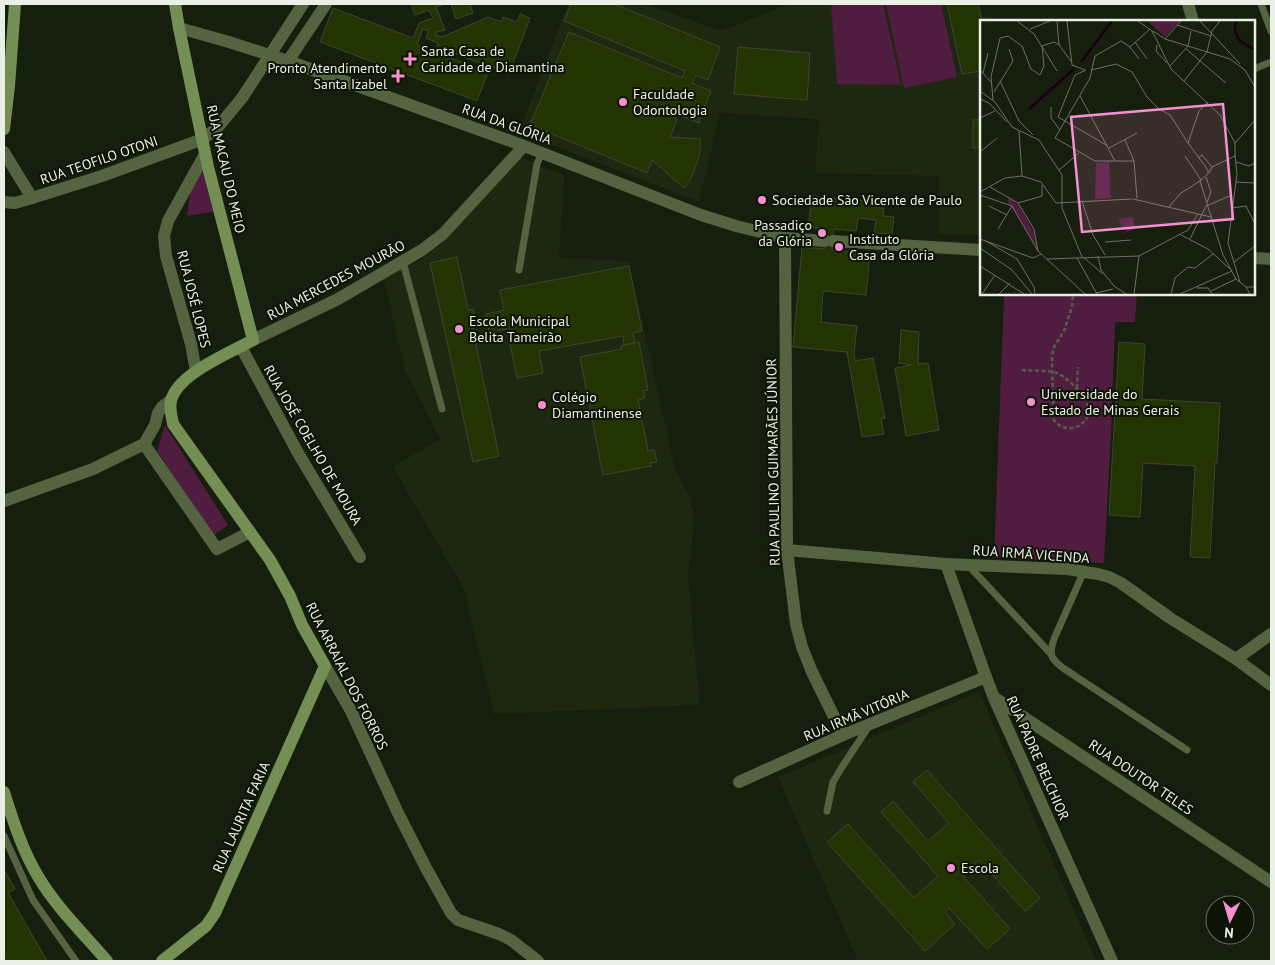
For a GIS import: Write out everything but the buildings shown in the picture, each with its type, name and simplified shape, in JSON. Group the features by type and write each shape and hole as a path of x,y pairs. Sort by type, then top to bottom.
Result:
{"main road":[{"path":"4,129 6,86 16,4"},
{"name":"RUA MACAU DO MEIO","path":"175,4 205,154 253,340"},
{"name":"RUA MERCEDES MOURÃO","path":"171,400 179,386 196,370 253,340"},
{"name":"RUA ARRAIAL DOS FORROS","path":"171,400 170,410 173,424 274,567 324,666"},
{"name":"RUA LAURITA FARIA","path":"162,961 211,920 324,666"},
{"path":"5,799 38,878 107,961"}],"street":[{"path":"203,139 218,127 242,98 303,4"},
{"path":"288,61 326,4"},
{"path":"1188,4 1193,20"},
{"name":"RUA DA GLÓRIA","path":"179,28 288,61 542,152 701,215 736,226 785,238 980,250"},
{"name":"RUA TEOFILO OTONI","path":"4,202 15,202 32,198 102,176 203,139"},
{"name":"RUA MERCEDES MOURÃO","path":"253,340 338,299 422,250 444,234 524,146"},
{"path":"4,152 32,198"},
{"name":"RUA JOSÉ LOPES","path":"196,370 191,344 166,256 164,236 168,220 205,154"},
{"name":"RUA PAULINO GUIMARÃES JÚNIOR","path":"785,238 787,550 796,624 802,647 812,672 844,736"},
{"path":"1255,258 1271,259"},
{"name":"RUA JOSÉ COELHO DE MOURA","path":"241,347 298,453 360,558"},
{"path":"4,501 93,469 144,444 155,425 162,407 171,400"},
{"path":"144,444 217,550 250,532"},
{"name":"RUA IRMÃ VICENDA","path":"787,550 946,564 1084,571 1110,577 1170,618 1236,659 1271,685"},
{"name":"RUA PADRE BELCHIOR","path":"946,564 994,698 1112,961"},
{"path":"1236,659 1271,634"},
{"name":"RUA ARRAIAL DOS FORROS","path":"324,666 351,711 398,813 450,913 458,920 500,934 538,961"},
{"name":"RUA IRMÃ VITÓRIA","path":"739,782 871,724 986,677"},
{"name":"RUA DOUTOR TELES","path":"994,698 1271,882"}],"lane":[{"path":"1261,4 1271,31"},
{"path":"1255,69 1271,62"},
{"path":"519,270 537,164 542,152"},
{"path":"403,262 442,409"},
{"path":"967,565 1064,668 1187,750"},
{"path":"1051,654 1054,638 1084,571"},
{"path":"827,811 831,788 837,775 871,724"},
{"path":"4,836 33,900 76,961"}],"path":[{"path":"1053,401 1062,393 1068,391 1075,392 1085,399 1088,405 1087,418 1078,426 1067,428 1056,423 1051,413 1053,401 1052,356 1054,347 1064,331 1068,320 1073,295"},
{"path":"1076,390 1078,367"},
{"path":"1022,370 1056,373 1069,382 1080,395"}],"shaded area":[{"path":"568,4 644,4 722,31 789,4 978,4 981,15 1001,20 980,20 980,235 938,234 939,176 815,173 819,119 720,113 699,202 519,132"},
{"path":"831,4 883,4 901,85 837,84"},
{"path":"886,4 941,4 957,77 904,88"},
{"name":"Colégio Diamantinense","path":"520,158 564,175 559,258 629,261 675,469 689,496 695,518 688,575 700,705 494,714 464,589 393,467 440,439 405,370 383,277 421,260 450,236"},
{"path":"203,169 213,212 187,216 190,192"},
{"path":"1004,295 1137,295 1135,322 1115,322 1104,563 994,558"},
{"path":"165,425 228,525 213,536 157,451"},
{"path":"979,692 1096,961 858,961 778,777"}],"place":[{"name":"Santa Casa de Caridade de Diamantina","path":"410,59"},
{"name":"Pronto Atendimento Santa Izabel","path":"398,76"},
{"name":"Faculdade Odontologia","path":"623,102"},
{"name":"Sociedade São Vicente de Paulo","path":"762,200"},
{"name":"Passadiço da Glória","path":"822,233"},
{"name":"Instituto Casa da Glória","path":"839,247"},
{"name":"Escola Municipal Belita Tameirão","path":"459,329"},
{"name":"Universidade do Estado de Minas Gerais","path":"1031,402"},
{"name":"Colégio Diamantinense","path":"542,405"},
{"name":"Escola","path":"951,868"}]}
